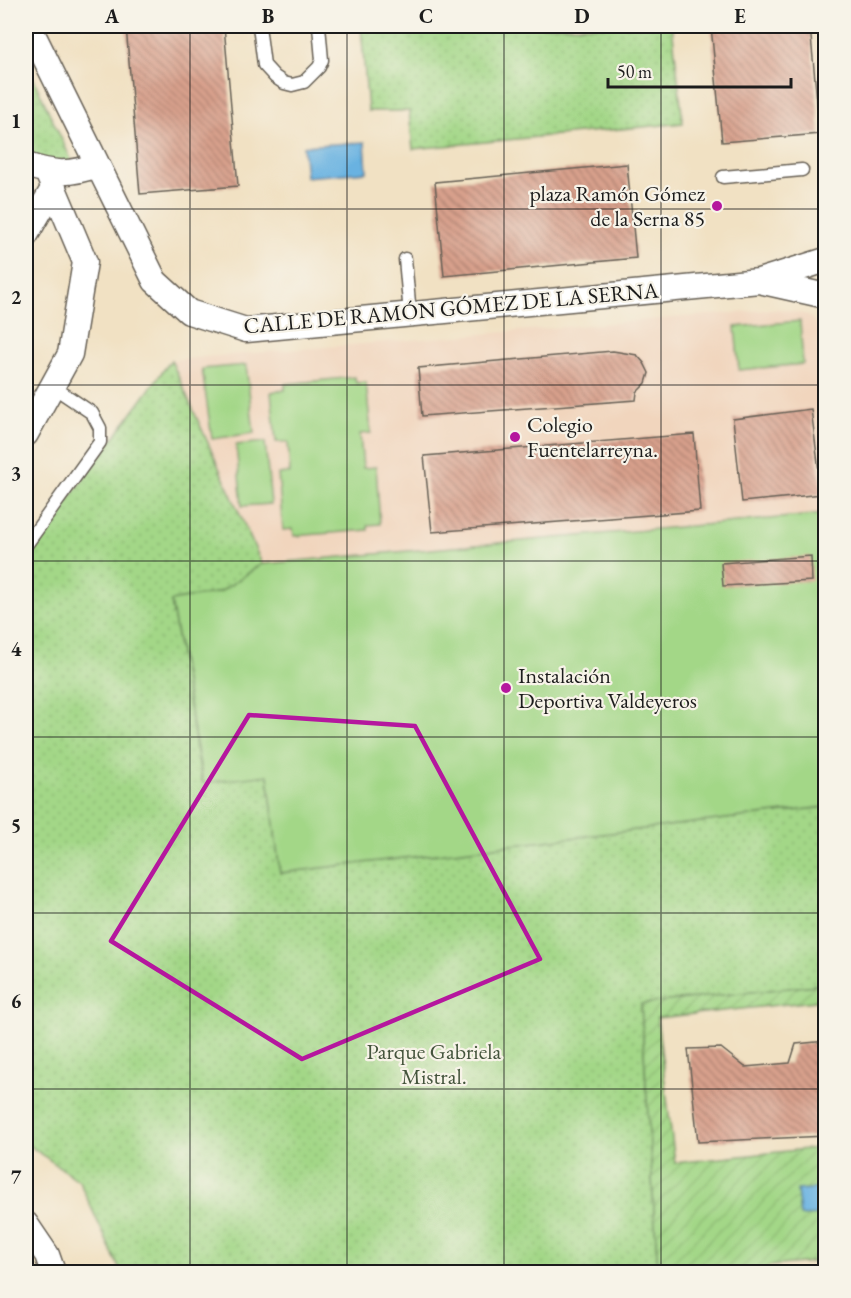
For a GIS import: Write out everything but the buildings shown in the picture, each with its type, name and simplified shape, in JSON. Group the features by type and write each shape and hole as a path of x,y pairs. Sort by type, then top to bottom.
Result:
{"street":[{"name":"CALLE DE RAMÓN GÓMEZ DE LA SERNA","path":"29,26 155,281 189,312 246,330 759,281 825,260"},
{"path":"42,175 77,172 97,165"},
{"path":"26,235 42,175"},
{"path":"26,434 70,354 85,262 42,175"},
{"name":"CALLE DE RAMÓN GÓMEZ DE LA SERNA","path":"759,281 825,297"},
{"path":"26,1224 47,1255 53,1272"}],"lane":[{"path":"259,26 264,65 275,77 292,85 304,82 313,74 322,60 319,26"},
{"path":"723,177 802,170"},
{"path":"405,259 410,314"},
{"path":"26,545 100,442 100,428 92,413 52,386"}],"highlighted area":[{"path":"249,715 415,726 540,959 302,1059 111,941"}],"shaded area":[{"name":"Colegio Fuentelarreyna.","path":"780,309 808,315 825,333 825,514 262,564 171,360"}],"green space":[{"path":"361,26 672,26 683,123 413,149 409,111 368,111"},
{"path":"26,63 77,172 26,164"},
{"path":"800,321 803,364 739,370 735,327"},
{"name":"Parque Gabriela Mistral.","path":"171,360 262,564 220,592 171,601 202,782 268,775 280,873 825,807 825,984 641,1005 658,1272 121,1272 79,1181 26,1143 26,557"},
{"path":"246,365 254,433 212,439 202,369"},
{"path":"355,377 356,383 366,382 371,433 360,434 363,468 376,467 380,524 368,525 368,530 294,536 293,529 283,530 278,474 290,473 288,442 276,442 271,392 285,390 285,384"},
{"path":"265,442 271,504 242,506 236,445"},
{"name":"Instalación Deportiva Valdeyeros","path":"825,514 825,807 280,873 268,775 203,783 171,601 220,592 262,564"},
{"path":"825,984 825,1000 657,1018 675,1163 825,1147 825,1266 814,1262 769,1266 761,1272 658,1272 641,1004"}],"water":[{"path":"365,142 367,172 306,177 303,146"},
{"path":"825,1188 825,1215 800,1216 797,1190"}],"place":[{"name":"plaza Ramón Gómez de la Serna 85","path":"717,206"},
{"name":"Colegio Fuentelarreyna.","path":"515,437"},
{"name":"Instalación Deportiva Valdeyeros","path":"506,688"}]}
